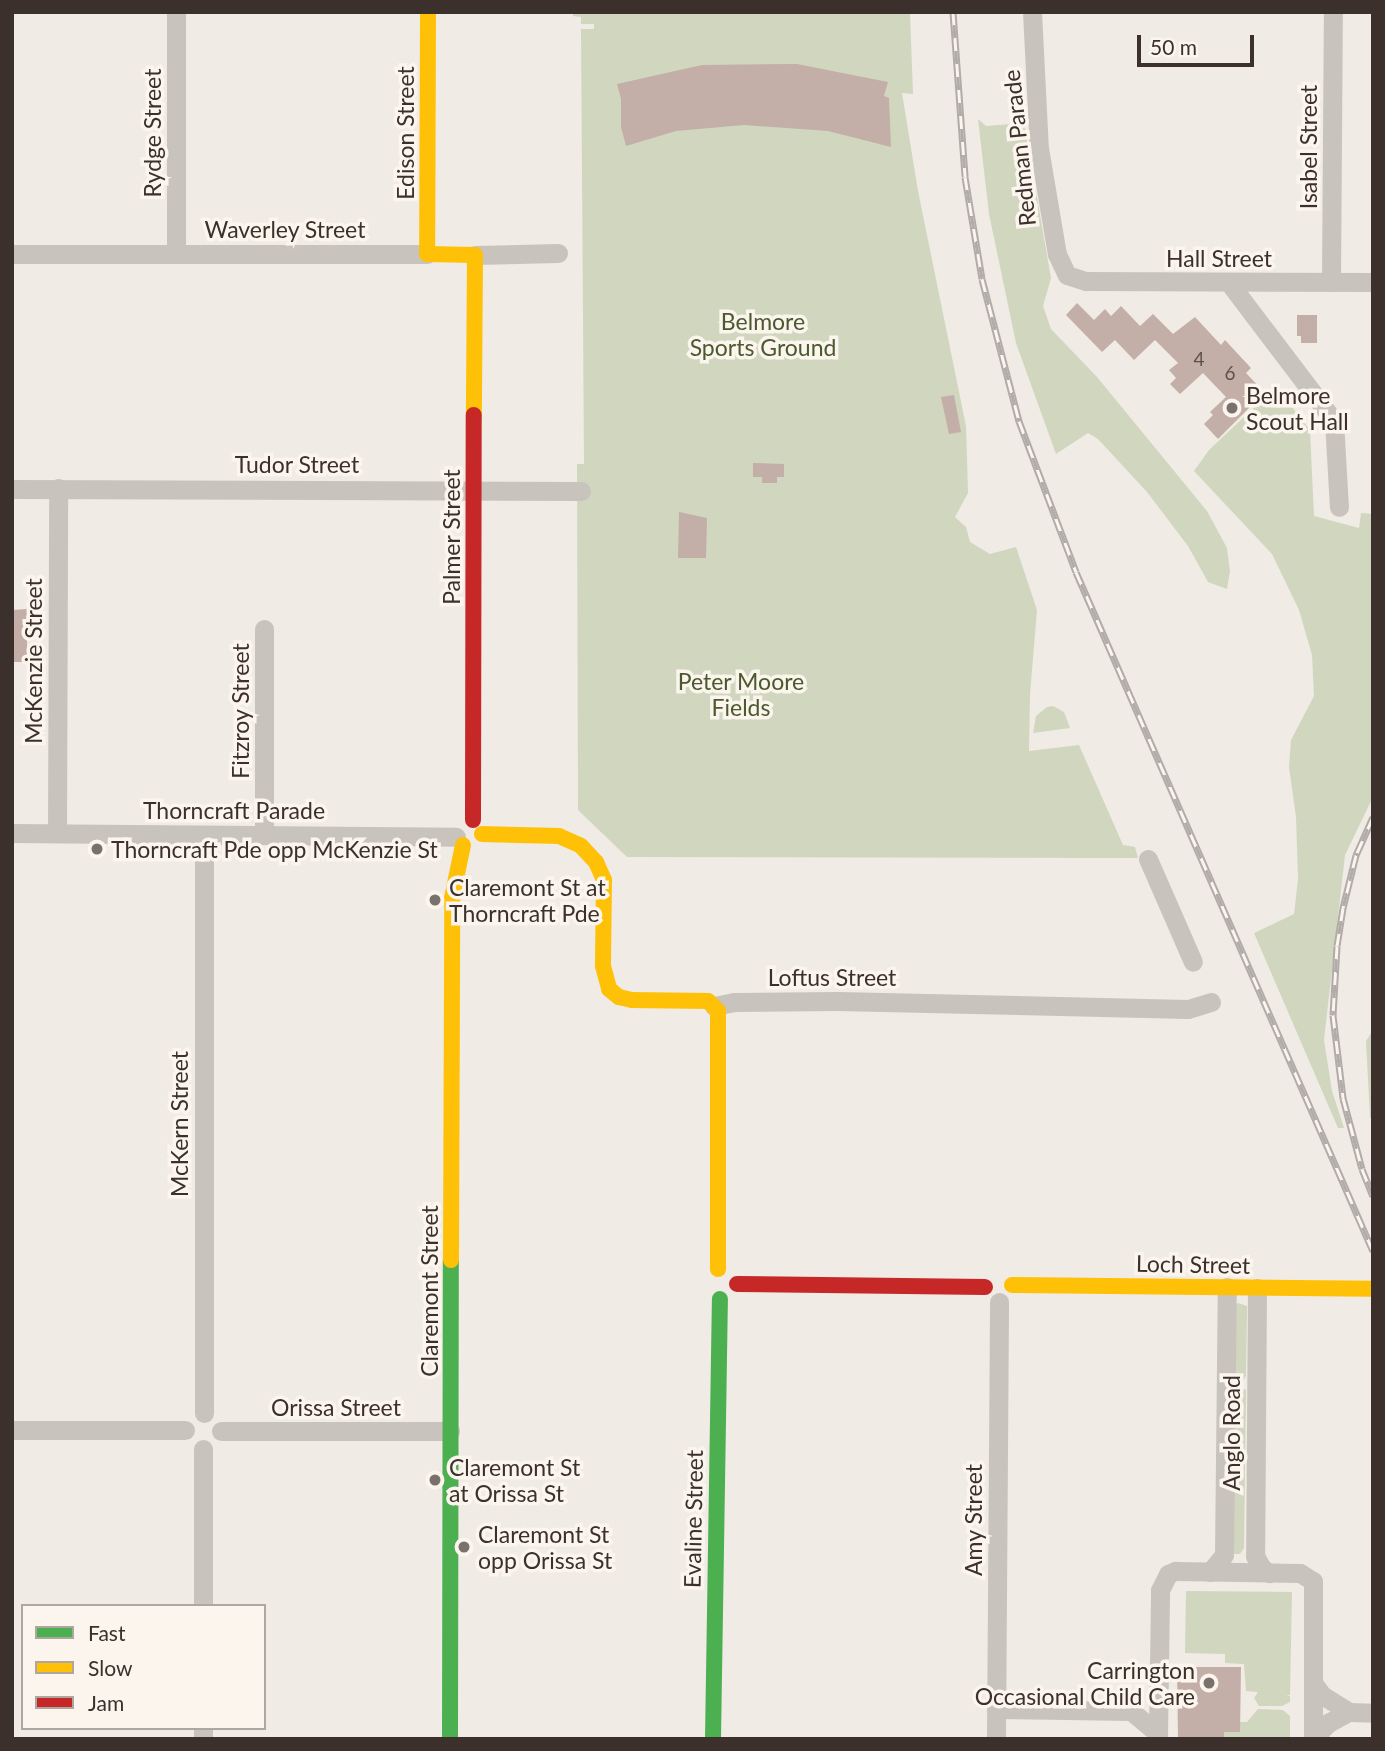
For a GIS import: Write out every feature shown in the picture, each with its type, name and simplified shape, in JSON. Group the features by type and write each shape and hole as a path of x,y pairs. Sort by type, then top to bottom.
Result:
{"street":[{"name":"Rydge Street","path":"176,12 176,254"},
{"name":"Edison Street","path":"427,254 428,12"},
{"name":"Redman Parade","path":"1032,12 1034,105 1042,169 1056,254 1067,275"},
{"name":"Isabel Street","path":"1331,282 1333,12"},
{"name":"Waverley Street","path":"12,254 558,253"},
{"name":"Palmer Street","path":"475,255 477,827"},
{"name":"Hall Street","path":"1067,275 1086,281 1230,284 1373,282"},
{"path":"1230,284 1334,421 1339,507"},
{"name":"McKenzie Street","path":"57,833 58,488"},
{"name":"Tudor Street","path":"12,489 581,491"},
{"name":"Fitzroy Street","path":"264,629 264,835"},
{"path":"461,822 477,827 475,844 460,841 456,828 461,822"},
{"name":"Loftus Street","path":"477,827 559,836 581,846 596,862 604,880 603,966 609,989 619,997 632,1000 698,1000 714,1006 734,1002 837,1001 1188,1009 1210,1002"},
{"name":"Thorncraft Parade","path":"12,834 264,835 460,841"},
{"name":"McKern Street","path":"204,835 204,1413"},
{"name":"Claremont Street","path":"450,1739 452,898 460,841"},
{"path":"1148,859 1193,962"},
{"name":"Evaline Street","path":"713,1739 713,1284 719,1025 714,1006"},
{"path":"731,1271 737,1284 734,1293 713,1284 731,1271"},
{"path":"998,1280 989,1298 999,1302"},
{"name":"Loch Street","path":"737,1284 998,1280 1373,1289"},
{"name":"Anglo Road","path":"1210,1572 1224,1555 1227,1287"},
{"name":"Anglo Road","path":"1256,1288 1255,1556 1262,1568 1269,1573"},
{"name":"Amy Street","path":"996,1739 999,1302"},
{"path":"204,1413 218,1421 221,1431 214,1446 203,1449 188,1441 185,1430 193,1416 204,1413"},
{"path":"12,1430 185,1430"},
{"name":"Orissa Street","path":"221,1431 450,1431"},
{"path":"203,1449 203,1604"},
{"path":"1158,1737 1162,1582 1175,1571 1300,1573 1314,1581 1313,1739"},
{"path":"1314,1684 1322,1695 1349,1712 1373,1713"},
{"path":"996,1709 1131,1711 1159,1690"},
{"path":"1131,1711 1158,1737"},
{"path":"1313,1739 1328,1723 1349,1712"}],"green space":[{"path":"573,12 910,12 913,94 902,93 918,191 966,426 968,493 955,517 966,527 970,542 990,554 1016,547 1037,610 1030,694 1029,751 1079,745 1123,845 1135,847 1138,858 627,857 578,810 577,464 584,464 581,29 594,29 594,24 581,24 581,17 573,16"},
{"path":"978,119 986,126 1024,123 1051,278 1043,306 1051,329 1097,377 1207,511 1227,548 1230,571 1227,589 1208,582 1188,546 1147,492 1098,439 1088,433 1056,454 1016,343 989,214"},
{"path":"1276,387 1310,430 1314,516 1359,528 1361,513 1373,514 1373,797 1345,855 1324,1040 1332,1091 1344,1128 1338,1128 1254,933 1294,914 1298,879 1296,817 1289,767 1291,740 1314,696 1312,655 1299,610 1272,554 1194,471 1209,450"},
{"path":"1053,706 1064,712 1070,728 1033,733 1036,716 1047,707"},
{"path":"1373,1030 1373,1118 1370,1118 1366,1041"},
{"path":"1238,1303 1247,1306 1246,1376 1242,1382 1234,1380 1234,1306"},
{"path":"1237,1386 1246,1390 1244,1548 1240,1554 1234,1554 1233,1389"},
{"path":"1186,1591 1292,1592 1290,1695 1286,1696 1290,1696 1290,1702 1282,1706 1259,1706 1254,1698 1258,1692 1246,1691 1244,1664 1225,1663 1225,1654 1185,1653"},
{"path":"1258,1709 1283,1710 1290,1716 1290,1739 1224,1739 1224,1732 1240,1732 1240,1722 1247,1722"}],"building":[{"path":"797,64 888,82 884,96 889,98 891,147 828,131 744,125 676,131 626,146 621,127 621,99 617,84 702,65"},
{"path":"1077,303 1094,320 1105,309 1111,316 1121,306 1140,326 1153,314 1173,334 1195,317 1221,345 1225,340 1251,368 1246,373 1262,390 1251,401 1253,404 1218,439 1204,424 1213,415 1210,412 1226,397 1203,373 1180,394 1170,384 1176,378 1169,370 1178,363 1155,340 1134,360 1115,340 1102,352 1066,315"},
{"path":"1297,315 1317,315 1317,343 1301,343 1301,336 1297,336"},
{"path":"954,395 961,432 949,434 941,397"},
{"path":"753,463 784,464 784,477 777,477 777,483 762,483 762,477 753,477"},
{"path":"679,512 707,518 706,558 678,558"},
{"path":"27,609 27,662 12,662 12,610"},
{"path":"1177,1667 1241,1667 1240,1732 1224,1732 1224,1739 1178,1739"}],"railway":[{"path":"953,12 965,177 982,279 1019,421 1076,572 1373,1251"},
{"path":"1373,817 1356,855 1343,908 1337,946 1333,1015 1343,1098 1362,1169 1373,1196"}],"traffic: fast":[{"path":"450,1739 451,1260"},
{"path":"713,1739 720,1299"}],"traffic: slow":[{"path":"428,12 427,254 475,255 474,415"},
{"path":"482,834 559,836 581,846 596,862 604,880 603,966 609,989 619,997 632,1000 708,1001 718,1011 718,1269"},
{"path":"451,1260 452,898 463,845"},
{"path":"1012,1285 1373,1289"}],"traffic: jam":[{"path":"473,820 474,415"},
{"path":"737,1284 985,1287"}],"place":[{"name":"Belmore Scout Hall","path":"1232,408"},
{"name":"Thorncraft Pde opp McKenzie St","path":"97,849"},
{"name":"Claremont St at Thorncraft Pde","path":"435,900"},
{"name":"Claremont St at Orissa St","path":"435,1480"},
{"name":"Claremont St opp Orissa St","path":"464,1547"},
{"name":"Carrington Occasional Child Care","path":"1209,1683"}],"park label":[{"name":"Belmore Sports Ground","path":"763,334"},
{"name":"Peter Moore Fields","path":"741,694"}]}
